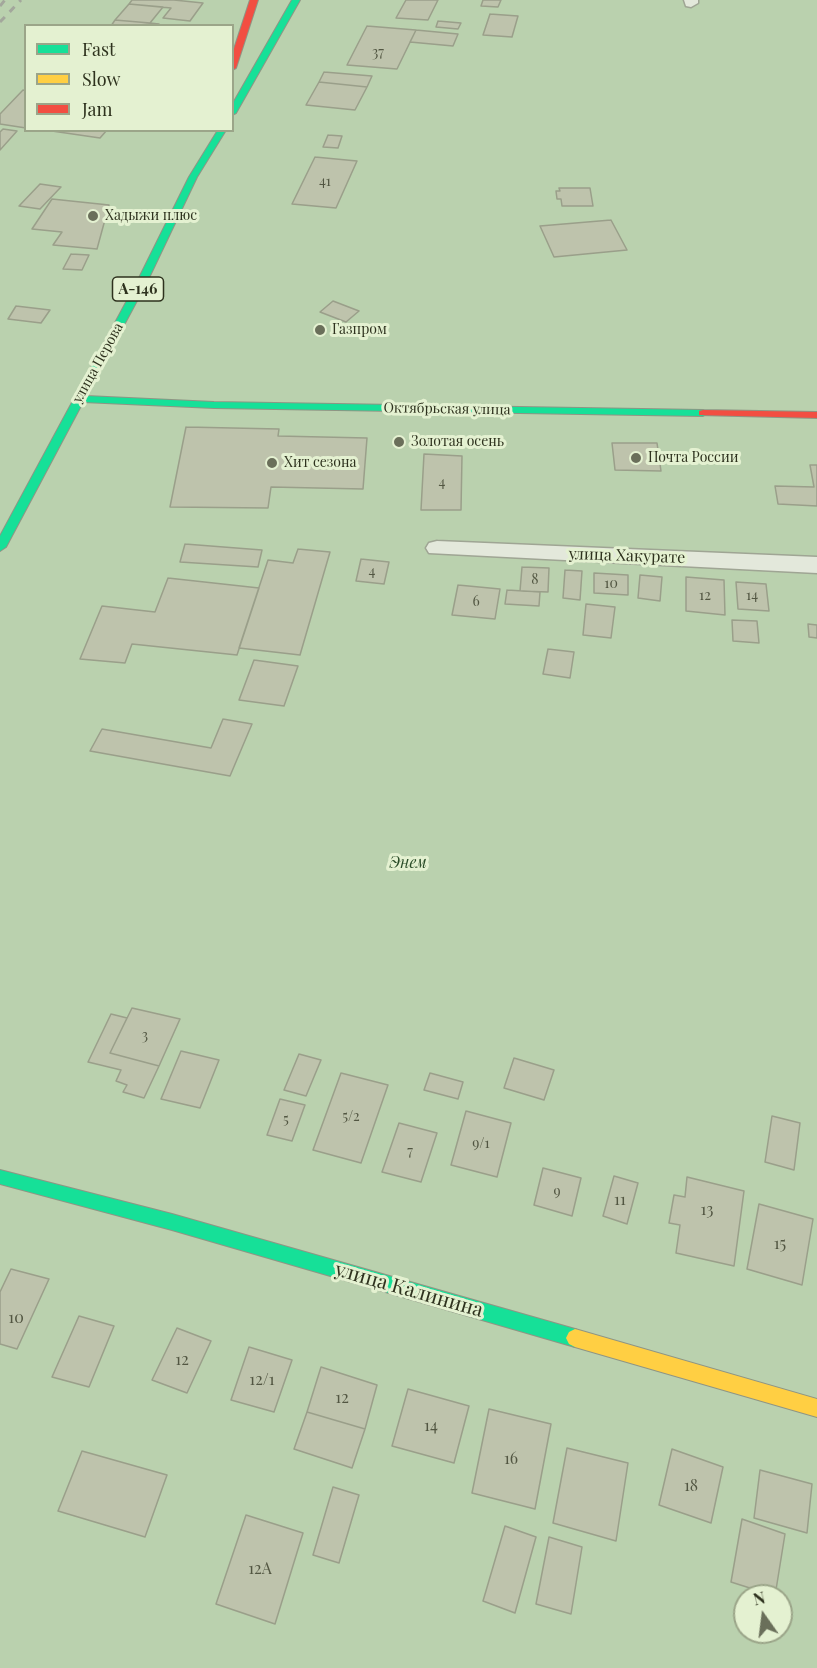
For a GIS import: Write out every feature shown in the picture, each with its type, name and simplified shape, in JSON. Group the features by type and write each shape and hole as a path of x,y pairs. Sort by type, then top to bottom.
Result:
{"main road":[{"path":"234,110 297,0"},
{"path":"234,61 251,3"},
{"name":"улица Перова","path":"193,177 209,132"},
{"name":"улица Перова","path":"0,547 142,282 193,177 221,132"},
{"name":"Октябрьская улица","path":"78,399 214,405 817,415"},
{"name":"улица Калинина","path":"0,1177 172,1222 817,1408"}],"street":[{"name":"улица Хакурате","path":"437,548 817,565"}],"green space":[{"name":"Энем","path":"0,0 817,0 817,1668 0,1668"}],"building":[{"path":"132,0 203,3 190,21 163,18 171,8 129,4"},
{"path":"406,0 438,0 428,20 396,18"},
{"path":"483,0 501,0 498,7 481,6"},
{"path":"129,4 163,7 150,23 115,20"},
{"path":"490,14 518,16 512,37 483,35"},
{"path":"115,20 159,24 112,24"},
{"path":"438,21 461,23 458,29 436,27"},
{"path":"367,26 416,30 397,69 347,65"},
{"path":"416,30 458,34 453,46 410,42"},
{"path":"324,72 372,76 367,87 319,82"},
{"path":"319,82 367,87 355,110 306,105"},
{"path":"24,90 24,128 0,124 0,114"},
{"path":"3,129 17,131 0,150 0,132"},
{"path":"59,132 105,132 100,138"},
{"path":"328,135 342,136 338,148 323,147"},
{"path":"315,157 357,161 336,208 292,204"},
{"path":"40,184 61,187 40,209 19,206"},
{"path":"559,188 590,188 593,206 562,206 561,199 557,199 556,191 560,191"},
{"path":"52,199 109,205 97,249 53,245 62,232 32,229"},
{"path":"611,220 627,250 554,257 540,226"},
{"path":"71,254 89,255 82,270 63,269"},
{"path":"333,301 359,311 346,322 320,312"},
{"path":"16,306 50,310 41,323 8,319"},
{"name":"Хит сезона","path":"186,427 279,429 278,436 367,438 363,489 271,487 268,508 170,507"},
{"path":"612,443 657,443 661,471 615,470"},
{"path":"424,454 462,456 461,510 421,510"},
{"path":"810,465 817,465 817,506 778,504 775,486 814,487"},
{"path":"185,544 262,550 258,567 180,562"},
{"path":"298,549 330,552 300,655 239,648 268,560 293,563"},
{"path":"361,559 389,562 384,584 356,581"},
{"path":"522,567 549,568 548,592 520,591"},
{"path":"565,570 582,571 580,600 563,598"},
{"path":"594,573 628,575 628,595 594,593"},
{"path":"640,575 662,577 660,601 638,598"},
{"path":"686,577 724,580 725,615 686,611"},
{"path":"168,578 259,588 237,655 132,644 125,663 80,659 102,606 155,612"},
{"path":"736,582 766,584 769,611 738,609"},
{"path":"458,585 500,589 495,619 452,615"},
{"path":"507,590 540,592 539,606 505,604"},
{"path":"586,604 615,607 611,638 583,635"},
{"path":"732,620 757,621 759,643 733,641"},
{"path":"808,624 817,625 817,638 809,637"},
{"path":"548,649 574,652 570,678 543,674"},
{"path":"254,660 298,666 284,706 239,700"},
{"path":"223,719 252,724 230,776 90,751 102,729 211,748"},
{"path":"132,1008 180,1019 159,1066 110,1053"},
{"path":"111,1014 127,1018 110,1053 159,1066 144,1098 123,1092 127,1085 116,1081 121,1070 88,1062"},
{"path":"181,1051 219,1060 200,1108 161,1099"},
{"path":"299,1054 321,1060 306,1096 284,1090"},
{"path":"514,1058 554,1070 544,1100 504,1088"},
{"path":"341,1073 388,1085 361,1163 313,1150"},
{"path":"430,1073 463,1082 458,1099 424,1090"},
{"path":"280,1099 305,1105 292,1141 267,1135"},
{"path":"466,1111 511,1123 497,1177 451,1165"},
{"path":"772,1116 800,1123 794,1170 765,1162"},
{"path":"399,1123 437,1133 421,1182 382,1172"},
{"path":"543,1168 581,1178 572,1216 534,1205"},
{"path":"614,1176 638,1183 627,1224 603,1216"},
{"path":"687,1177 744,1191 734,1266 676,1253 680,1225 669,1223 674,1195 685,1197"},
{"path":"759,1204 813,1219 802,1285 747,1269"},
{"path":"11,1269 49,1279 17,1349 0,1344 0,1292"},
{"path":"79,1316 114,1326 89,1387 52,1377"},
{"path":"177,1328 211,1341 187,1393 152,1380"},
{"path":"249,1347 292,1360 274,1412 231,1400"},
{"path":"321,1367 377,1385 365,1429 307,1412"},
{"path":"408,1389 469,1406 454,1463 392,1446"},
{"path":"489,1409 551,1424 535,1509 472,1493"},
{"path":"307,1412 365,1429 352,1468 294,1449"},
{"path":"567,1448 628,1463 616,1541 553,1523"},
{"path":"672,1449 723,1467 711,1523 659,1505"},
{"path":"82,1451 167,1475 145,1537 58,1511"},
{"path":"760,1470 812,1484 807,1533 754,1518"},
{"path":"333,1487 359,1495 339,1563 313,1555"},
{"path":"246,1515 303,1533 275,1624 216,1604"},
{"path":"742,1519 785,1534 777,1584 731,1582"},
{"path":"505,1526 536,1537 515,1613 483,1601"},
{"path":"549,1537 582,1547 571,1614 536,1604"}],"railway":[{"path":"0,6 5,0"},
{"path":"0,22 21,0"}],"traffic: fast":[{"path":"234,109 296,0"},
{"path":"0,547 142,282 193,177 221,132"},
{"path":"78,399 214,405 703,413"},
{"path":"0,1177 172,1222 575,1338"}],"traffic: slow":[{"path":"575,1338 817,1408"}],"traffic: jam":[{"path":"234,62 254,0"},
{"path":"703,413 817,415"}],"place":[{"name":"Хадыжи плюс","path":"93,216"},
{"name":"Газпром","path":"320,330"},
{"name":"Золотая осень","path":"399,442"},
{"name":"Почта России","path":"636,458"},
{"name":"Хит сезона","path":"272,463"}]}
